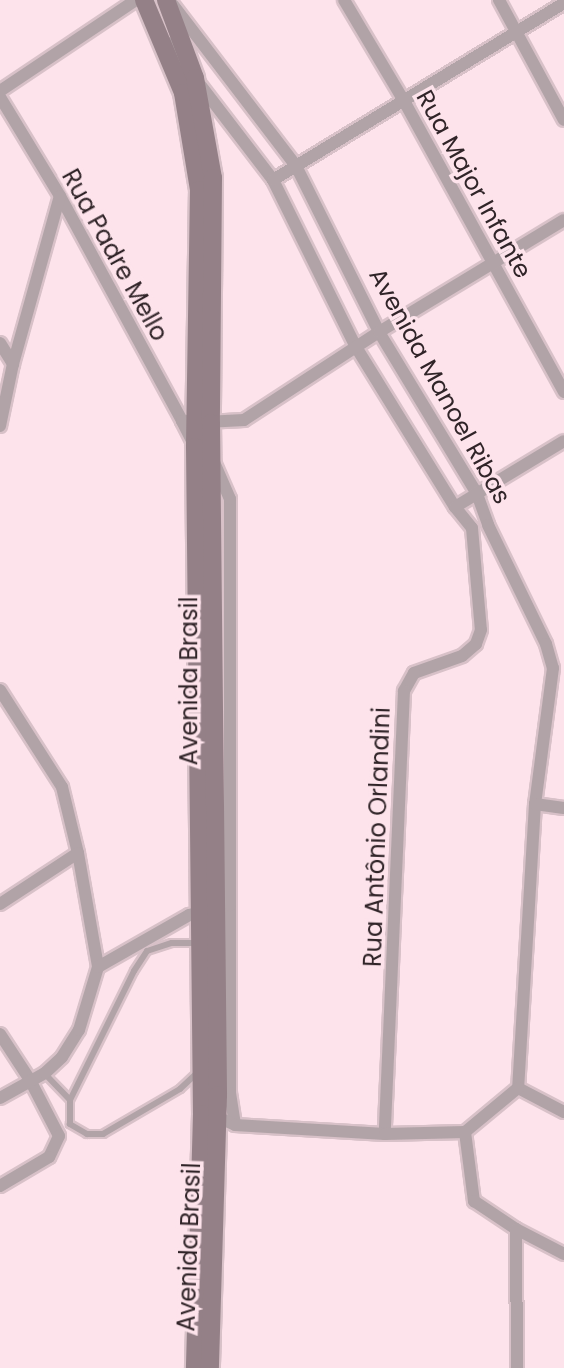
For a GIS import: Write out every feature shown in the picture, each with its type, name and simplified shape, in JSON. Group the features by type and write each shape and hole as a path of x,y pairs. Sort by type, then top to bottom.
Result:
{"main road":[{"name":"Avenida Manoel Ribas","path":"144,0 152,19"},
{"name":"Avenida Brasil","path":"167,0 195,78 213,178 195,447 206,876 224,907 216,1094 210,1115 195,1368"},
{"name":"Avenida Brasil","path":"152,19 183,93 199,190 197,422 212,459 206,876 199,911 216,1094"},
{"name":"Avenida Brasil","path":"210,1115 210,1368"}],"street":[{"path":"0,91 136,0"},
{"name":"Avenida Manoel Ribas","path":"167,0 296,166 379,332 477,494 488,525 558,669 535,804 518,1088"},
{"name":"Rua Major Infante","path":"344,0 496,264 564,392"},
{"path":"499,0 564,120"},
{"path":"273,180 564,3"},
{"name":"Avenida Manoel Ribas","path":"152,19 273,180 356,347 455,507"},
{"name":"Rua Padre Mello","path":"0,97 197,422"},
{"path":"0,426 13,364 60,196"},
{"path":"197,422 244,420 379,332 496,264 564,220"},
{"path":"0,343 13,364"},
{"path":"488,525 472,528 455,507 564,441"},
{"path":"98,967 138,942 199,911 224,907 230,499 212,459 195,447"},
{"name":"Rua Antônio Orlandini","path":"385,1134 404,691 415,673 462,656 476,644 481,630 472,528"},
{"path":"0,690 5,709 62,788 79,853 98,967 79,1030 62,1057 44,1073 0,1098"},
{"path":"535,804 564,808"},
{"path":"0,904 79,853"},
{"path":"0,1034 30,1080 59,1136 48,1157 0,1186"},
{"path":"210,1115 235,1125 385,1134 465,1132 518,1088 564,1112"},
{"path":"216,1094 235,1125"},
{"path":"465,1132 474,1201 516,1229 564,1254"},
{"path":"516,1229 517,1368"}],"lane":[{"path":"200,943 172,943 147,951 134,971 70,1100 70,1124 88,1133 103,1134 180,1089 198,1072 216,1094"},
{"path":"44,1073 70,1100"}]}
